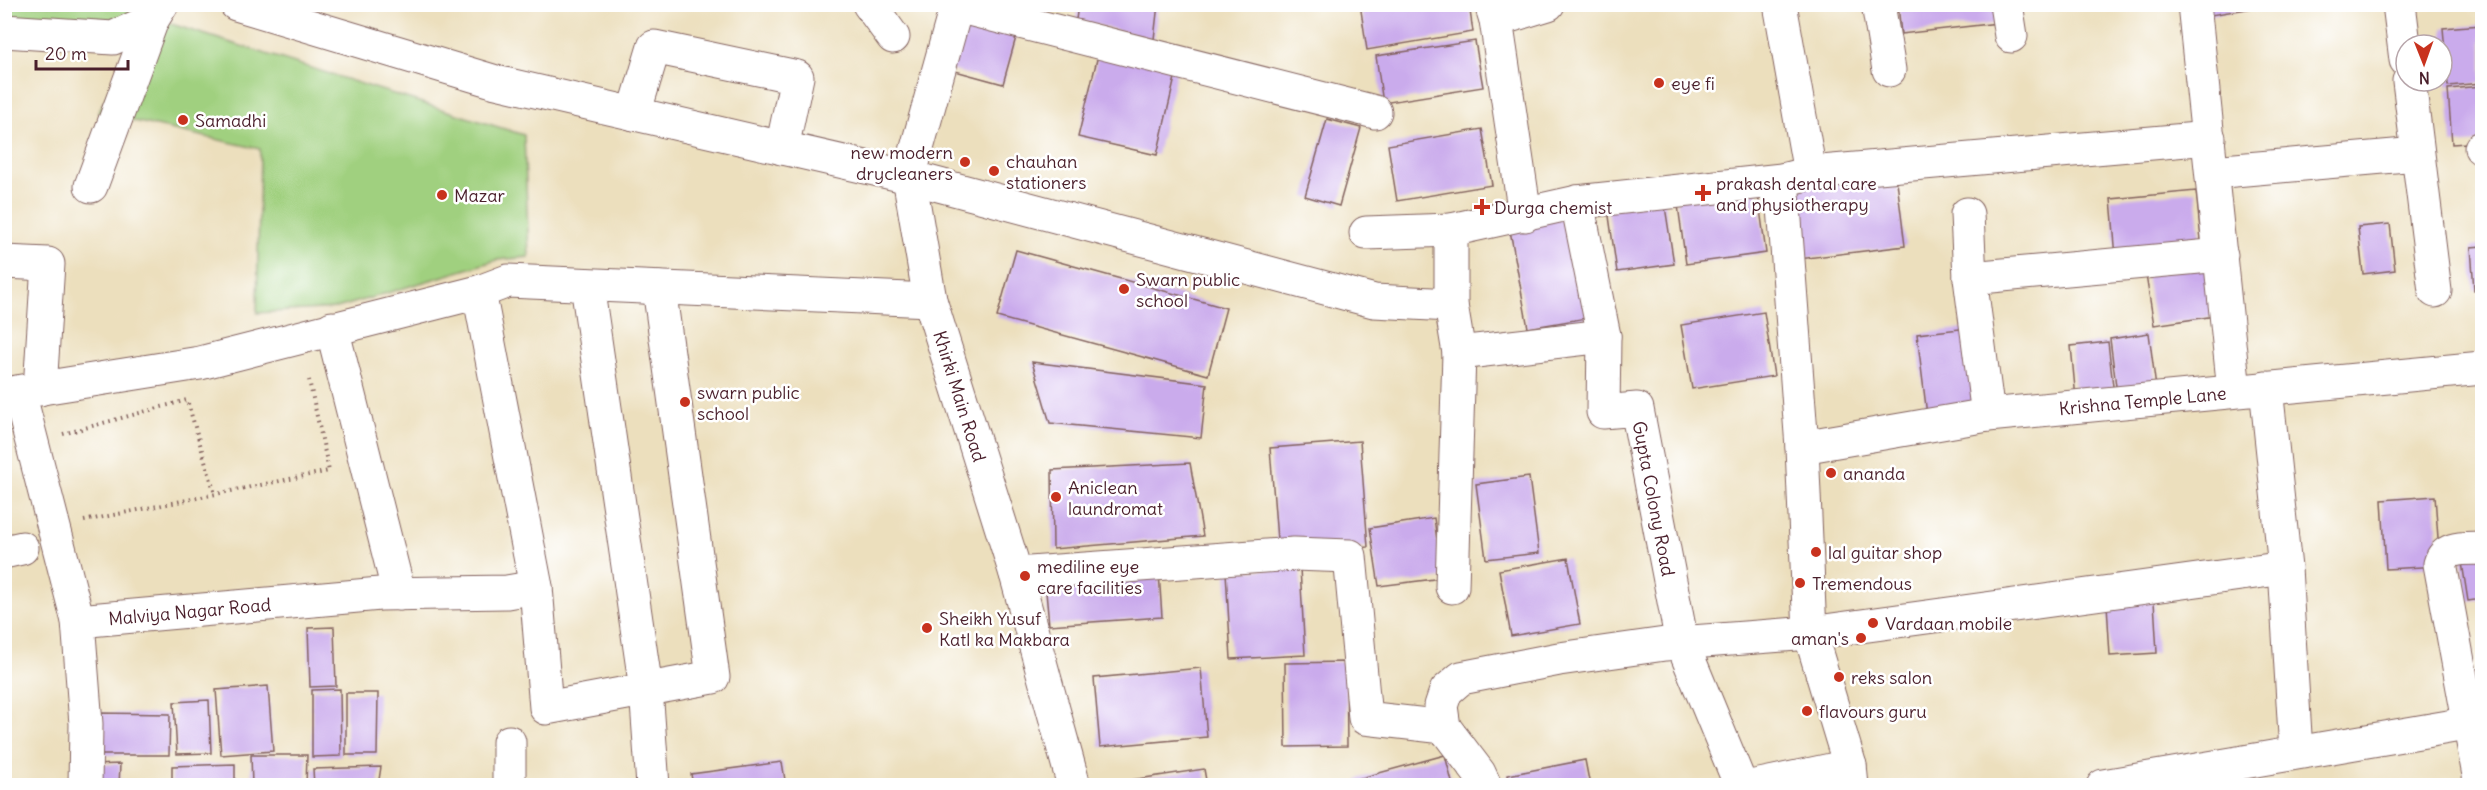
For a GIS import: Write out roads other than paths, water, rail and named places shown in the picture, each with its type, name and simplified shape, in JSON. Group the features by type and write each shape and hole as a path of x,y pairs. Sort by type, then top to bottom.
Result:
{"street":[{"path":"236,4 496,82 909,177 1374,301 1451,305"},
{"path":"869,4 893,37"},
{"path":"1525,215 1493,12 1548,4"},
{"path":"1755,786 1851,776 1810,633 1802,447 1796,177 1780,4"},
{"path":"1878,4 1889,70"},
{"path":"2194,4 2234,391"},
{"path":"2399,4 2403,33"},
{"path":"957,5 1375,112"},
{"name":"Khirki Main Road","path":"957,5 909,177 930,300 1016,574 1074,786"},
{"path":"4,32 113,38 157,12"},
{"path":"91,186 157,12"},
{"path":"634,114 654,46 797,77 782,148"},
{"path":"2410,93 2435,291"},
{"path":"1366,233 1451,230 1577,202 1796,177 2209,138"},
{"path":"2212,172 2418,154"},
{"name":"Gupta Colony Road","path":"1577,202 1604,336 1603,412 1637,409 1682,643 1741,786"},
{"path":"1967,214 1970,278 1988,415"},
{"path":"1451,230 1451,305 1459,353 1452,587"},
{"path":"1970,278 2221,255"},
{"path":"4,262 48,264 21,392 78,621 86,724 85,786"},
{"path":"21,392 179,367 479,292 508,281 930,300"},
{"path":"587,285 646,689 653,786"},
{"path":"479,292 536,587 546,708 713,677 659,288"},
{"path":"332,328 399,594"},
{"path":"1459,353 1604,336"},
{"name":"Krishna Temple Lane","path":"1802,447 1988,415 2482,368"},
{"path":"2266,388 2284,568 2296,752"},
{"path":"2481,786 2472,723 2440,564 2443,556 2450,550 2482,548"},
{"path":"1016,574 1294,554 1350,556 1365,718 1444,727"},
{"path":"1485,786 1479,773 1444,727 1441,706 1446,691 1461,678 1559,659 1682,643 1810,633 2284,568"},
{"name":"Malviya Nagar Road","path":"78,621 399,594 507,592 536,587"},
{"path":"2103,786 2472,723"},
{"path":"509,742 509,786"}],"place":[{"name":"eye fi","path":"1659,83"},
{"name":"Samadhi","path":"183,120"},
{"name":"new modern drycleaners","path":"965,162"},
{"name":"chauhan stationers","path":"994,171"},
{"name":"prakash dental care and physiotherapy","path":"1703,193"},
{"name":"Mazar","path":"442,195"},
{"name":"Durga chemist","path":"1482,207"},
{"name":"Swarn public school","path":"1124,289"},
{"name":"swarn public school","path":"685,402"},
{"name":"ananda","path":"1831,473"},
{"name":"Aniclean laundromat","path":"1056,497"},
{"name":"lal guitar shop","path":"1816,552"},
{"name":"mediline eye care facilities","path":"1025,576"},
{"name":"Tremendous","path":"1800,583"},
{"name":"Vardaan mobile","path":"1873,623"},
{"name":"Sheikh Yusuf Katl ka Makbara","path":"927,628"},
{"name":"aman's","path":"1861,638"},
{"name":"reks salon","path":"1839,677"},
{"name":"flavours guru","path":"1807,711"}]}
